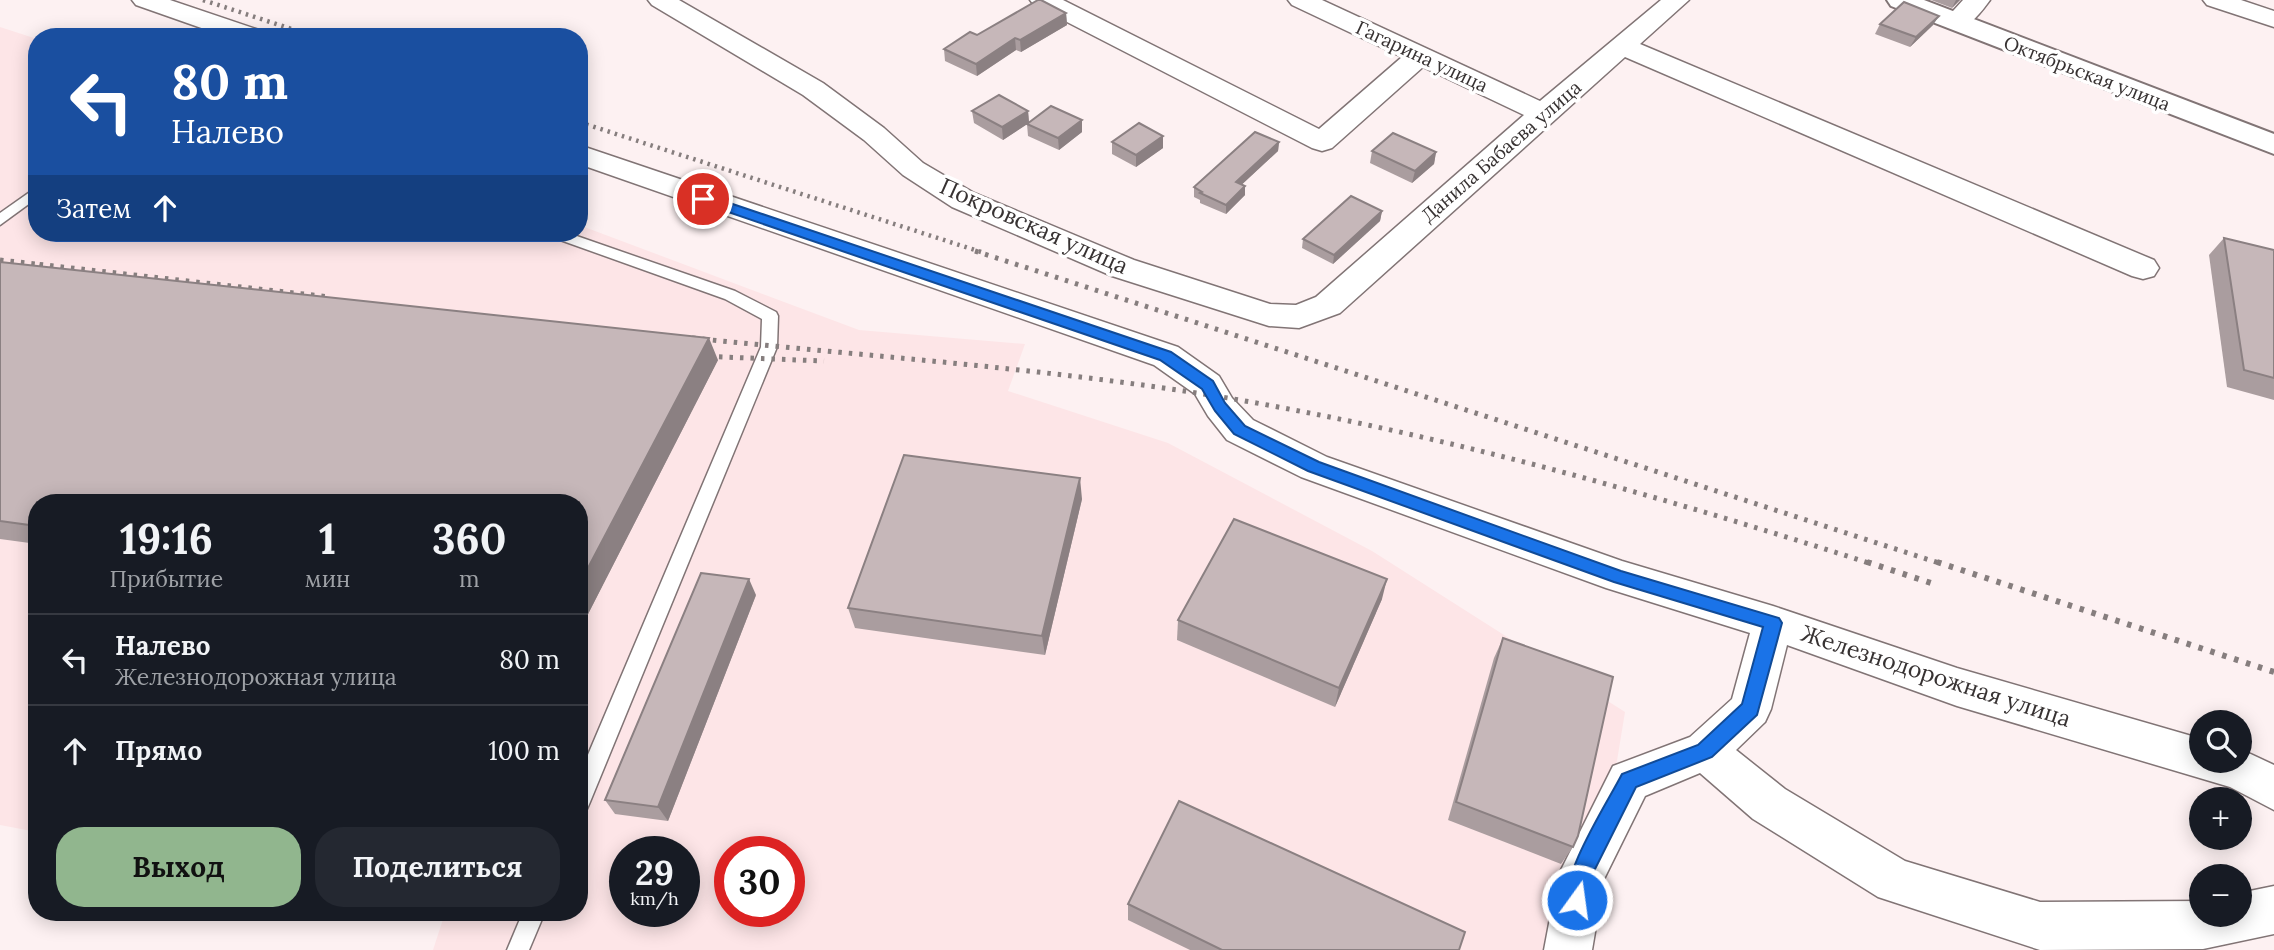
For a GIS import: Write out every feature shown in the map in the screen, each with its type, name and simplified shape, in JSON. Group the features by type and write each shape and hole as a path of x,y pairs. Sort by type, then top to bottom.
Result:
{"street":[{"path":"145,0 227,28"},
{"name":"Покровская улица","path":"661,0 813,89 874,134 913,169 963,200 1123,268 1269,315 1299,317 1328,304"},
{"path":"1043,0 1322,142 1421,55"},
{"name":"Гагарина улица","path":"1301,0 1543,113"},
{"name":"Данила Бабаева улица","path":"1328,304 1543,113 1676,0"},
{"name":"Октябрьская улица","path":"1900,0 2274,145"},
{"path":"1956,22 1977,0"},
{"path":"2216,0 2274,19"},
{"path":"1623,46 2143,268"},
{"name":"Железнодорожная улица","path":"588,157 1166,356 1208,385 1220,407 1240,430 1314,467 1620,577 1773,623 1956,687 2189,755"},
{"path":"1568,950 1581,876 1629,781 1705,751 1750,709 1773,623"},
{"path":"1705,751 1769,804 1894,881 2040,926 2203,925 2274,910"},
{"path":"2245,773 2274,789"}],"lane":[{"path":"0,220 28,198"},
{"path":"580,242 730,295 770,316 769,347 588,780"},
{"path":"518,950 530,921"}],"shaded area":[{"path":"0,27 28,36 28,242 588,242 588,228 859,330 1025,344 1008,391 1168,443 1372,551 1625,712 1586,950 433,950 442,921 588,921 588,494 28,494 28,830 0,825"}],"building":[{"path":"1038,0 1066,13 1020,40 1015,38 976,64 944,49 970,32 977,35"},
{"path":"1904,2 1939,16 1916,37 1880,24"},
{"path":"999,95 1028,111 1002,127 972,111"},
{"path":"1051,106 1082,120 1058,138 1027,124"},
{"path":"1139,123 1163,136 1136,155 1112,142"},
{"path":"1255,132 1279,142 1236,182 1245,186 1226,205 1200,193 1202,192 1194,187"},
{"path":"1393,133 1436,152 1415,171 1372,151"},
{"path":"1351,196 1382,211 1334,255 1303,239"},
{"path":"2224,238 2274,250 2274,378 2244,370"},
{"path":"0,262 709,338 588,568 588,494 28,494 28,525 0,521"},
{"path":"904,455 1080,478 1042,636 848,608"},
{"path":"1234,519 1387,579 1339,688 1178,620"},
{"path":"701,573 749,579 658,807 605,800"},
{"path":"1503,638 1613,677 1578,836 1573,847 1456,802"},
{"path":"1179,801 1465,932 1459,950 1222,950 1128,904"}],"railway":[{"path":"203,0 289,28"},
{"path":"588,125 981,252"},
{"path":"975,251 1942,564"},
{"path":"0,260 36,264"},
{"path":"36,264 330,297"},
{"path":"36,264 63,271"},
{"path":"692,338 1086,378 1216,396 1299,411 1547,468 1629,490 1872,564"},
{"path":"698,356 824,361"},
{"path":"1867,562 1934,584"},
{"path":"1937,562 2274,672"}],"route":[{"path":"703,199 1166,356 1208,385 1220,407 1240,430 1314,467 1620,577 1773,623 1750,709 1705,751 1629,781 1581,876 1577,900"}]}
